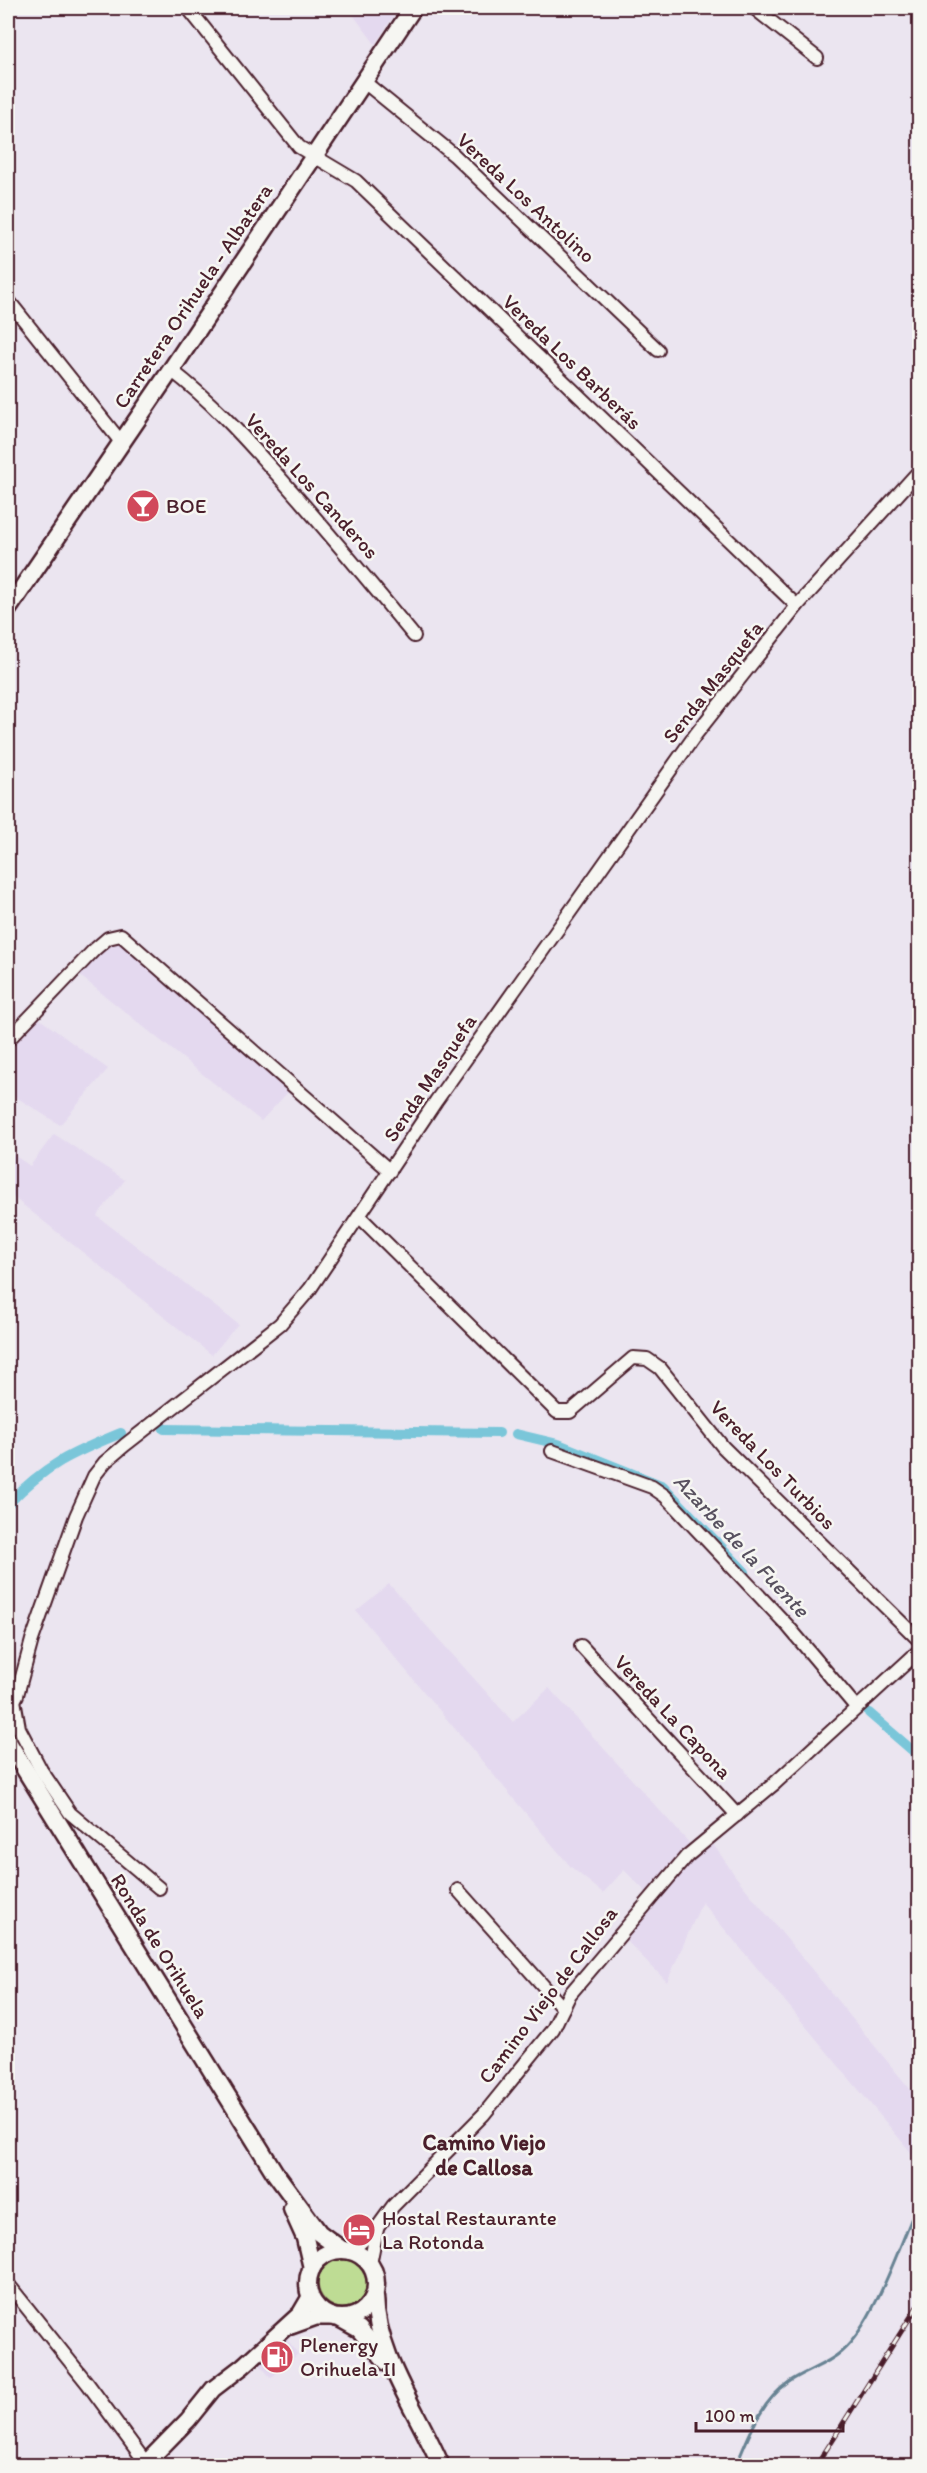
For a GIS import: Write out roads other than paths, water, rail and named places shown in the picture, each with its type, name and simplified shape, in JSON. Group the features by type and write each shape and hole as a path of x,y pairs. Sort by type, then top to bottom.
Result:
{"main road":[{"name":"Carretera Orihuela - Albatera","path":"8,609 413,8"},
{"name":"Ronda de Orihuela","path":"8,1742 274,2173 319,2233 370,2264"},
{"name":"Ronda de Orihuela","path":"274,2173 305,2238 312,2268 308,2278 310,2297"},
{"path":"312,2268 325,2255 346,2250"},
{"path":"370,2264 375,2274 375,2317 396,2374 441,2466"},
{"path":"336,2318 362,2313 375,2296"},
{"path":"310,2297 316,2307 359,2329 396,2374"}],"street":[{"name":"Vereda Los Barberás","path":"188,8 299,147 356,181 797,606"},
{"path":"754,8 817,58"},
{"name":"Vereda Los Antolino","path":"363,81 454,155 658,350"},
{"path":"8,300 121,442"},
{"name":"Vereda Los Canderos","path":"171,370 196,388 249,444 333,536 414,636"},
{"name":"Senda Masquefa","path":"8,1712 14,1700 49,1590 76,1516 94,1476 105,1462 125,1445 280,1324 310,1289 436,1101 696,734 797,606 920,470"},
{"path":"8,1040 94,950 108,938 121,935 390,1171"},
{"name":"Vereda Los Turbios","path":"360,1217 557,1412 570,1412 633,1358 647,1359 660,1368 723,1447 920,1641"},
{"path":"552,1451 652,1487 665,1496 787,1625 856,1707"},
{"name":"Vereda La Capona","path":"581,1646 737,1815"},
{"name":"Camino Viejo de Callosa","path":"346,2250 377,2228 399,2200 484,2114 553,2028 570,1994 687,1857 737,1815 920,1650"},
{"path":"14,1700 20,1728 41,1770 70,1813 159,1888"},
{"path":"458,1890 562,2008"},
{"path":"370,2264 377,2228"},
{"path":"8,2284 88,2384 144,2464 188,2420 213,2389 285,2328 306,2306 310,2297"},
{"path":"285,2328 316,2317 336,2318"}],"waterway":[{"name":"Azarbe de la Fuente","path":"164,1429 499,1433"},
{"name":"Azarbe de la Fuente","path":"8,1504 34,1479 60,1461 121,1433"},
{"name":"Azarbe de la Fuente","path":"516,1434 558,1444 663,1486 745,1572"},
{"name":"Azarbe de la Fuente","path":"869,1713 920,1757"},
{"path":"736,2466 763,2409 779,2390 802,2374 835,2357 853,2339 865,2322 896,2258 920,2198"}],"railway":[{"path":"816,2466 920,2302"}],"place":[{"name":"BOE","path":"143,506"},
{"name":"Hostal Restaurante La Rotonda","path":"359,2230"},
{"name":"Plenergy Orihuela II","path":"277,2357"}],"district":[{"name":"Camino Viejo de Callosa","path":"484,2154"}]}
